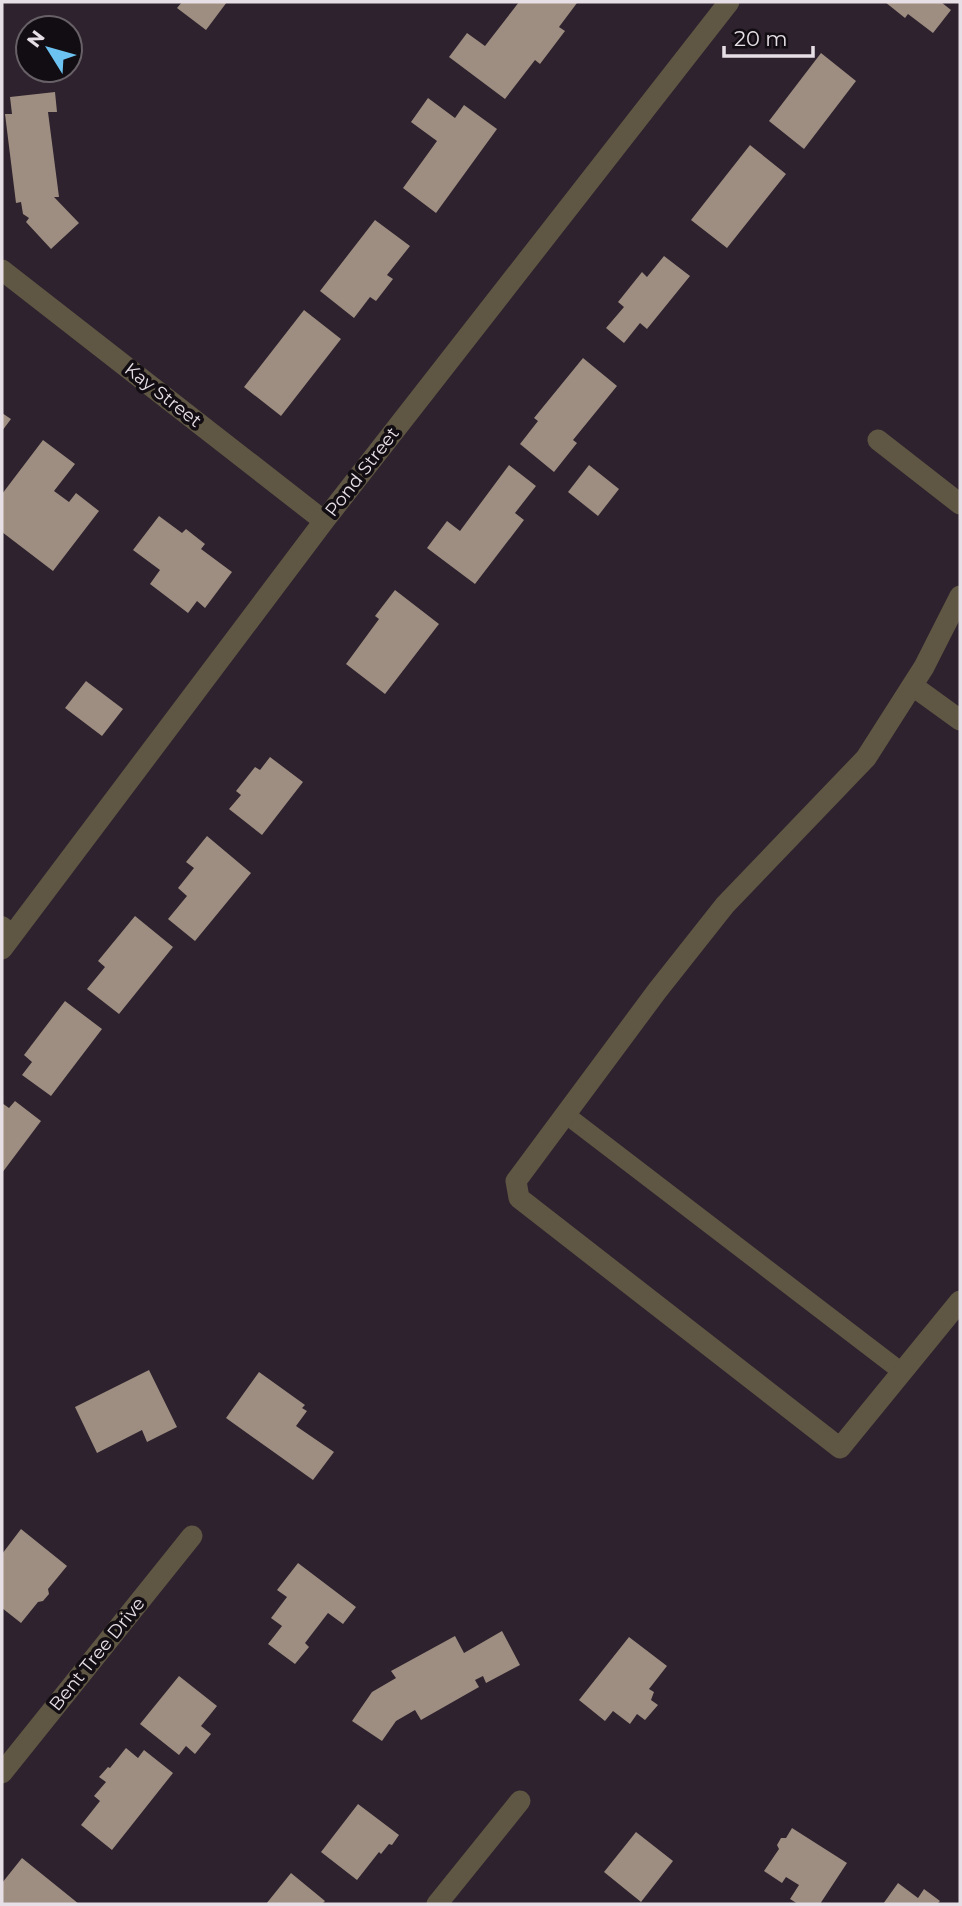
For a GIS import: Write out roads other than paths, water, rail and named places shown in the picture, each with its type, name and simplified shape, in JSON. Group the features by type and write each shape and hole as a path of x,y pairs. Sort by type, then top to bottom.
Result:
{"street":[{"name":"Pond Street","path":"6,936 324,521 729,2"},
{"name":"Kay Street","path":"2,270 324,521"},
{"path":"878,440 960,504"},
{"path":"960,596 913,686 866,758 725,905 657,991 516,1181 519,1198 840,1448 960,1301"},
{"path":"913,686 960,720"},
{"name":"Bent Tree Drive","path":"2,1773 191,1536"},
{"path":"437,1904 520,1801"}],"lane":[{"path":"565,1114 902,1372"}]}
